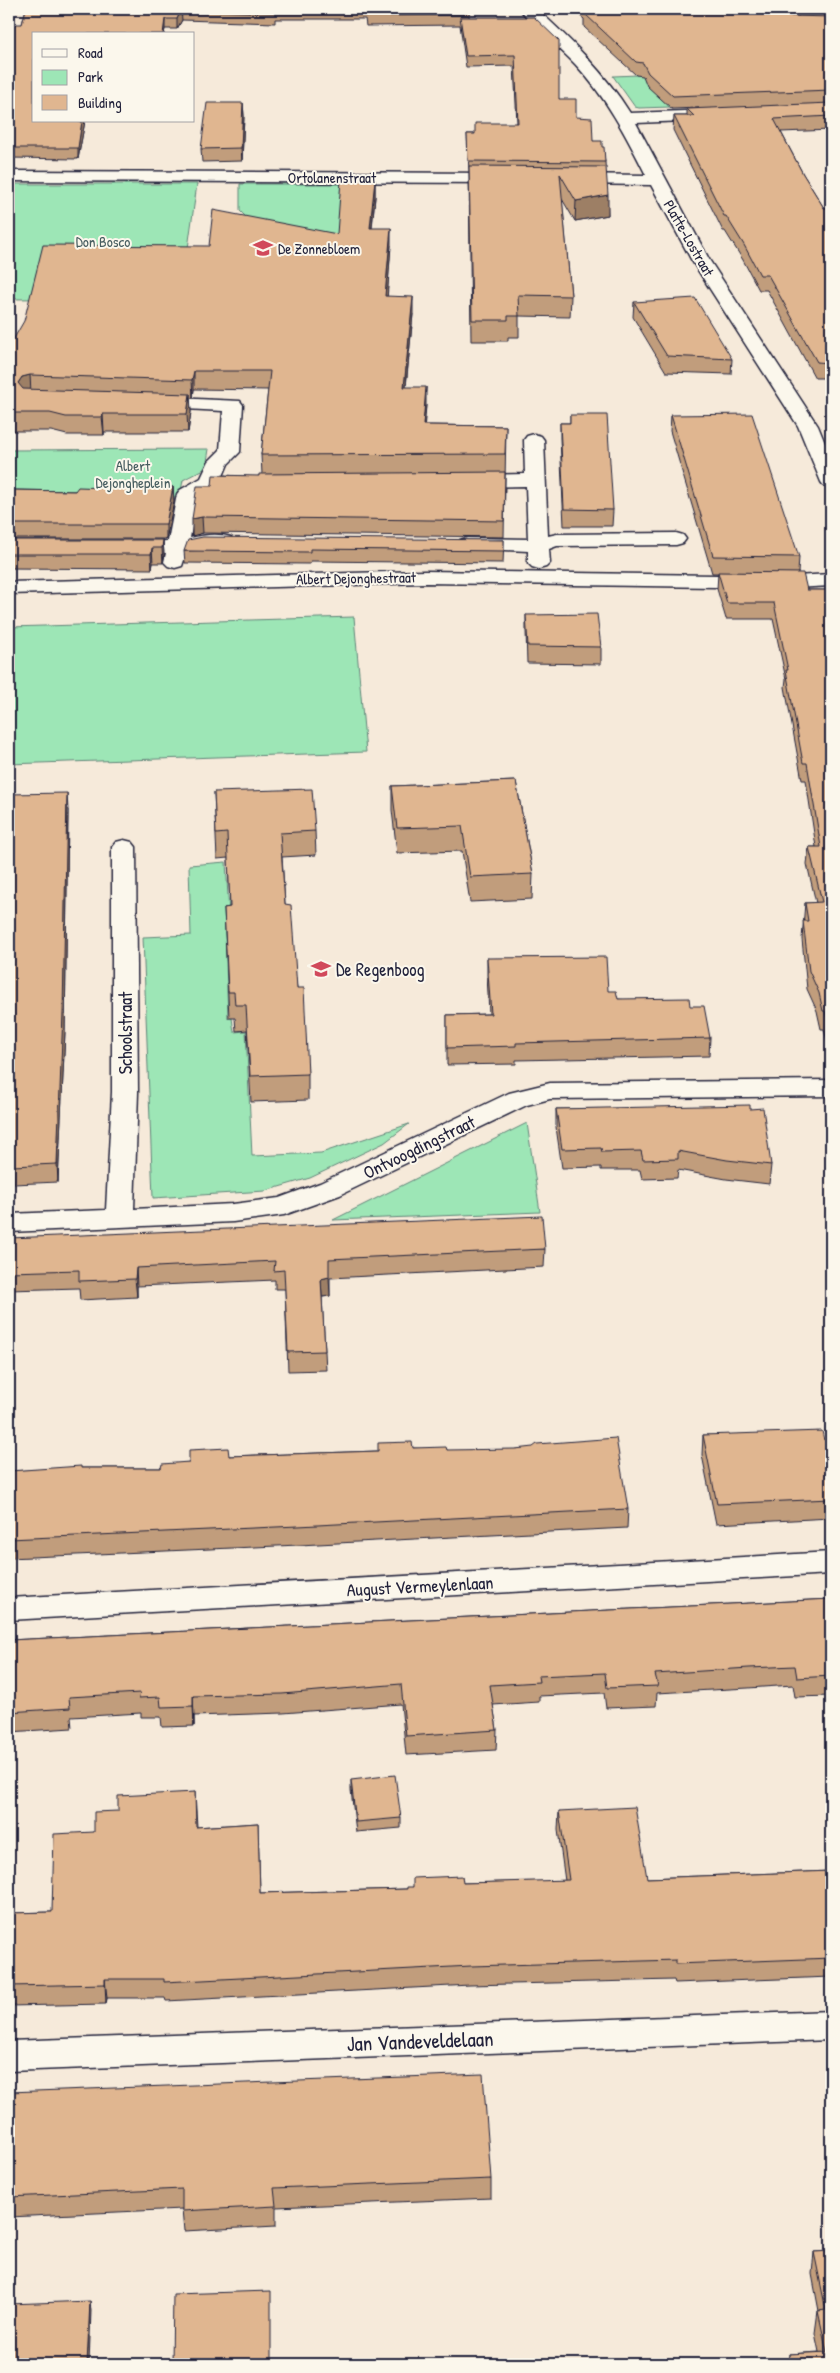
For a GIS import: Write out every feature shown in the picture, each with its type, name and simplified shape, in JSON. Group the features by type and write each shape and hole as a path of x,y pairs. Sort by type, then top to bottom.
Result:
{"street":[{"name":"Platte-Lostraat","path":"528,9 568,45 625,118 655,180 717,287 731,304 808,426 831,482"},
{"path":"625,118 724,114"},
{"name":"Ortolanenstraat","path":"9,176 522,178"},
{"path":"556,178 655,180"},
{"path":"137,403 233,404 230,452 219,461 210,482"},
{"path":"534,440 540,578"},
{"path":"446,481 535,480"},
{"path":"171,583 187,494 210,482 269,482"},
{"path":"450,544 538,545 557,540 676,538"},
{"path":"108,547 177,547 203,541 242,542"},
{"name":"Albert Dejonghestraat","path":"9,588 425,577 795,582 831,580"},
{"name":"Schoolstraat","path":"120,1218 125,1092 124,847"},
{"name":"Ontvoogdingstraat","path":"9,1223 233,1213 284,1206 330,1189 518,1099 550,1091 831,1088"},
{"name":"August Vermeylenlaan","path":"9,1609 831,1563"},
{"name":"Jan Vandeveldelaan","path":"9,2056 831,2025"}],"green space":[{"path":"712,72 733,105 639,108 635,107 613,76"},
{"name":"Don Bosco","path":"9,184 197,184 181,298 9,299"},
{"path":"240,184 342,184 338,236 248,219 240,211"},
{"name":"Albert Dejongheplein","path":"209,449 206,468 183,480 180,497 9,499 9,450"},
{"path":"354,617 366,752 9,764 9,627"},
{"path":"226,862 230,932 225,932 228,1018 232,1018 234,1032 246,1031 252,1156 321,1153 409,1124 384,1143 310,1178 265,1191 153,1198 143,937 191,935 189,865"},
{"path":"527,1123 540,1212 333,1220"}],"building":[{"path":"26,9 274,9 275,13 181,10 177,19 165,19 163,32 32,32 32,122 82,122 78,148 9,148 9,45 15,24 22,24"},
{"path":"366,9 469,9 469,15 365,16"},
{"path":"589,9 782,9 791,16 831,17 831,90 673,96 648,73 643,63 636,62 585,14 595,14"},
{"path":"460,17 534,17 559,41 559,99 576,99 576,117 592,118 593,141 602,141 605,162 468,161 467,134 475,134 475,123 518,123 515,55 466,56"},
{"path":"207,103 243,103 241,148 201,149"},
{"path":"831,103 831,116 774,119 803,174 824,208 831,208 831,389 829,385 829,363 817,362 768,275 760,275 744,245 726,216 724,216 674,116 694,116 687,109"},
{"path":"469,166 606,167 608,195 576,201 560,174 571,296 518,295 519,316 508,316 508,320 472,320"},
{"path":"341,180 375,180 370,228 391,228 385,296 413,297 404,387 426,387 423,425 506,426 505,454 261,455 270,371 194,371 192,380 30,375 22,377 18,383 23,389 190,394 187,414 103,414 102,417 66,417 50,413 9,413 9,340 13,340 24,321 43,245 209,246 213,210 337,234"},
{"path":"695,298 732,359 667,356 634,302"},
{"path":"752,414 799,557 713,556 671,415"},
{"path":"570,415 607,415 613,510 564,509 560,423 570,423"},
{"path":"505,472 504,521 202,517 192,519 197,486 212,486 213,475"},
{"path":"78,487 137,489 137,487 173,487 166,524 9,524 9,490 75,491"},
{"path":"203,537 504,540 504,551 310,549 310,552 184,551 188,540"},
{"path":"9,540 163,540 162,548 152,548 151,554 9,554"},
{"path":"718,572 803,573 807,590 831,590 831,1035 819,993 809,971 803,921 808,921 805,903 822,902 809,847 821,847 807,763 803,763 786,670 788,670 774,603 727,603"},
{"path":"597,614 601,647 528,646 526,615"},
{"path":"516,781 533,874 470,877 462,826 397,828 392,786"},
{"path":"312,789 315,831 280,833 285,904 291,905 297,988 304,988 308,1074 250,1076 246,1005 235,1005 234,992 228,992 224,908 230,907 227,833 216,834 214,792"},
{"path":"67,793 63,1013 57,1164 12,1166 13,1152 9,1152 9,794"},
{"path":"606,957 608,991 616,991 618,999 689,998 690,1006 704,1006 710,1038 516,1043 516,1046 447,1048 447,1015 491,1014 487,958"},
{"path":"750,1105 750,1109 763,1108 771,1165 727,1160 678,1151 678,1159 643,1160 641,1151 602,1152 601,1148 562,1149 556,1109"},
{"path":"542,1216 545,1249 329,1259 329,1277 321,1279 325,1351 288,1352 284,1270 274,1271 275,1261 136,1268 135,1279 79,1281 79,1270 9,1272 9,1238"},
{"path":"822,1431 824,1440 831,1439 831,1499 717,1504 703,1435"},
{"path":"616,1438 628,1509 9,1539 9,1471 81,1466 81,1468 161,1468 162,1464 189,1462 189,1450 228,1448 229,1456 378,1451 378,1443 412,1442 413,1448 446,1447 447,1450 515,1449 533,1447 537,1444"},
{"path":"831,1599 831,1676 797,1678 795,1666 749,1668 655,1674 658,1686 607,1688 605,1673 538,1676 539,1682 490,1685 497,1730 406,1736 401,1684 282,1694 193,1696 193,1706 161,1707 160,1697 139,1698 140,1693 69,1697 70,1708 9,1712 9,1640"},
{"path":"395,1775 401,1818 356,1822 351,1780"},
{"path":"195,1792 196,1827 258,1823 260,1893 407,1889 407,1887 413,1887 413,1878 462,1876 463,1883 569,1880 559,1811 635,1807 647,1878 831,1871 831,1958 676,1964 676,1960 471,1966 164,1982 164,1979 105,1979 105,1984 9,1986 9,1913 52,1912 54,1834 94,1832 94,1812 118,1811 118,1796"},
{"path":"483,2074 491,2179 274,2188 276,2206 182,2211 182,2189 9,2197 9,2092"},
{"path":"831,2251 831,2364 790,2364 789,2354 827,2352 818,2311 826,2310 814,2252"},
{"path":"271,2291 271,2364 172,2364 173,2294"},
{"path":"90,2301 87,2364 9,2364 9,2304"}],"place":[{"name":"De Zonnebloem","path":"263,248"},
{"name":"De Regenboog","path":"321,969"}]}
